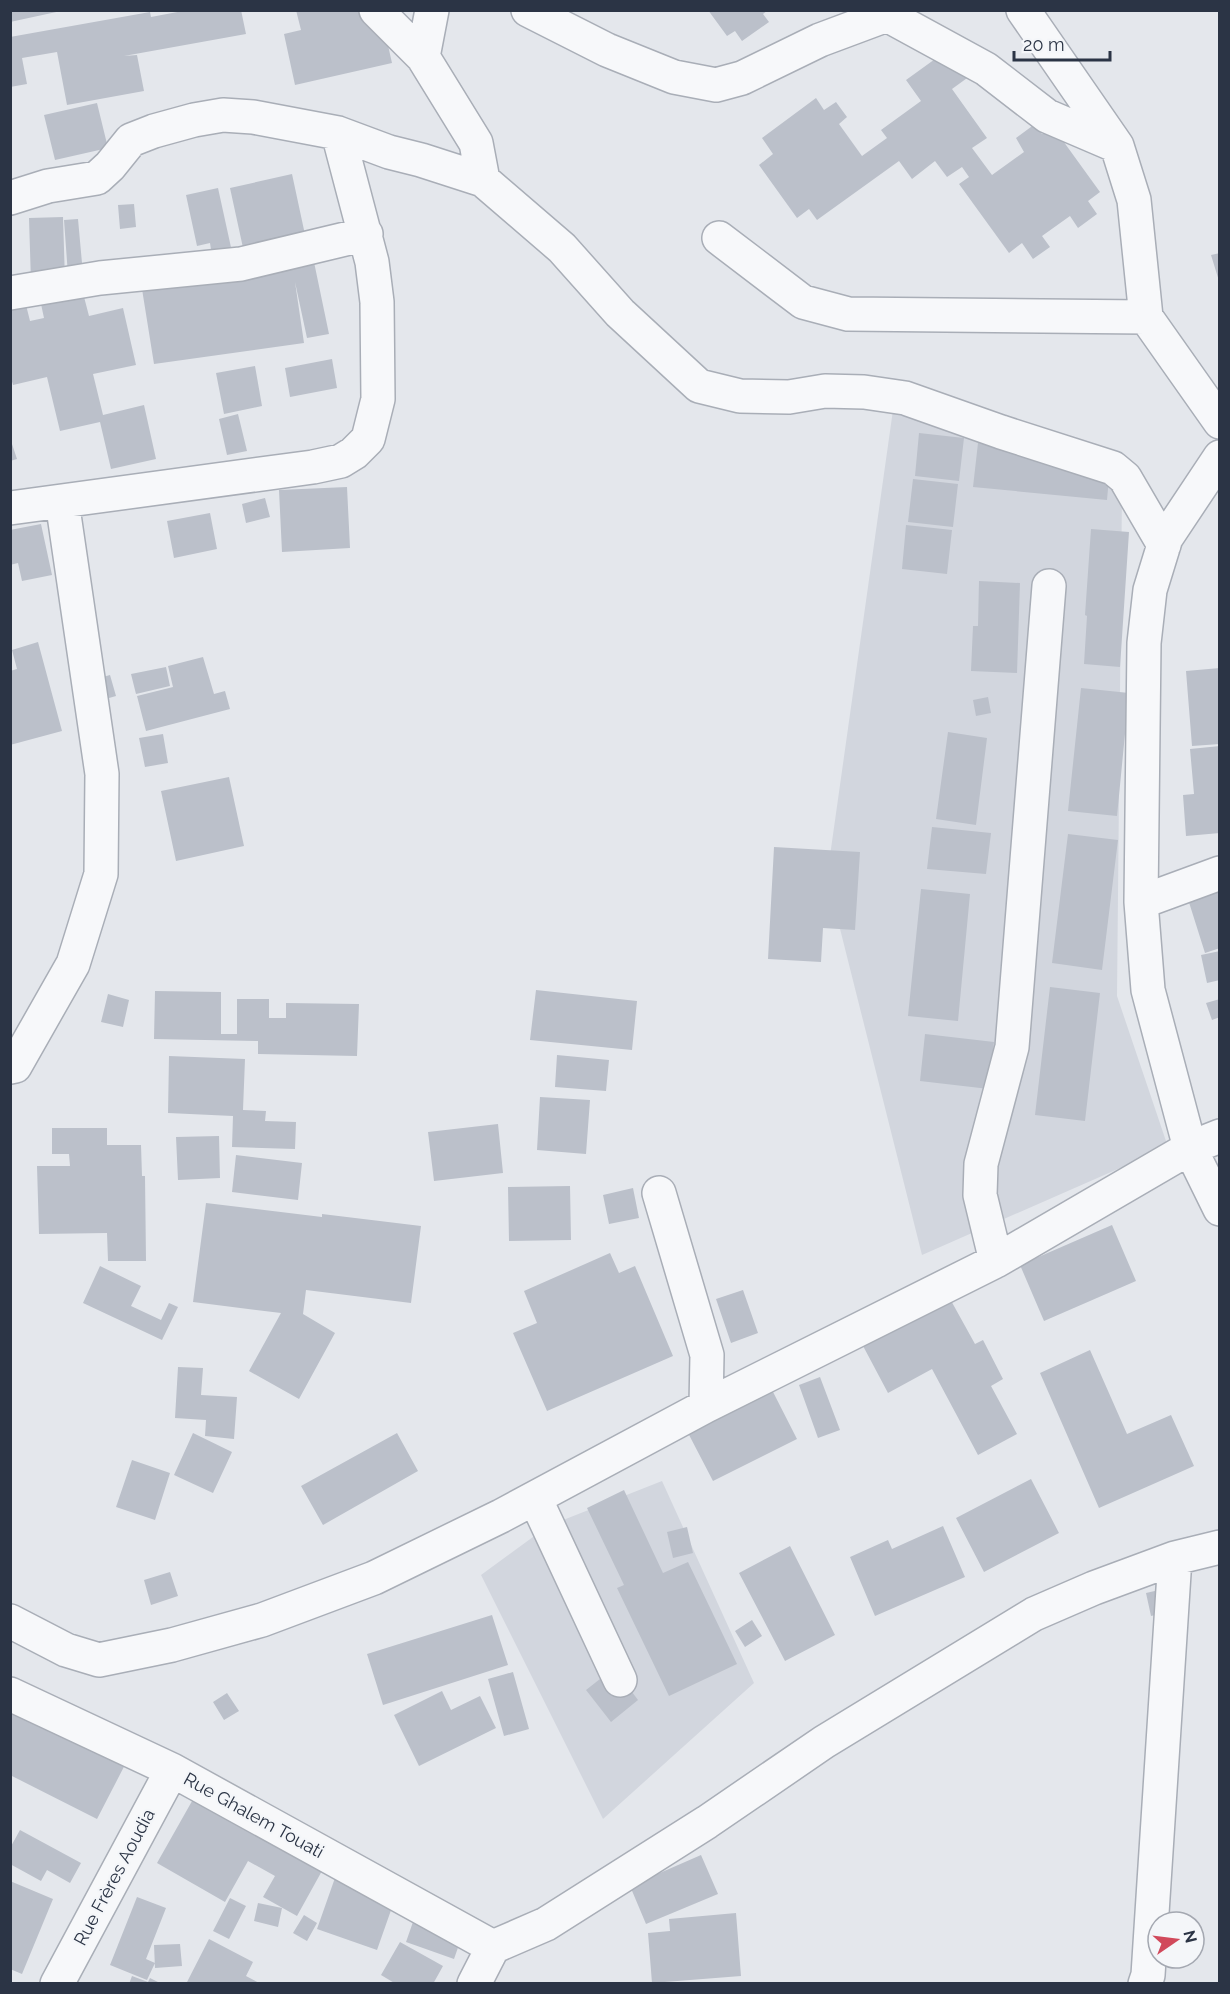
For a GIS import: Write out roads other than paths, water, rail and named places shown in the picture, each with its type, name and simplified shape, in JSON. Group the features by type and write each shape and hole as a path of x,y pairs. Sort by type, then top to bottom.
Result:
{"street":[{"path":"376,10 423,57 476,143 483,180"},
{"path":"423,57 432,10"},
{"path":"528,10 608,50 665,74 716,85 742,78 820,40 885,13 986,69 1047,116 1118,146"},
{"path":"1023,10 1118,146 1134,200 1146,317 1220,422"},
{"path":"10,198 48,186 97,178 131,140 154,131 223,114 253,117 338,133 389,152 483,180 562,248 620,313 699,386 740,396 789,397 825,391 864,392 904,398 1113,468 1125,478 1164,545"},
{"path":"10,508 313,467 341,461 368,440 378,399 377,303 366,234 338,133"},
{"path":"10,293 100,278 241,264 366,234"},
{"path":"719,238 803,302 848,314 1146,317"},
{"path":"1220,458 1166,538 1150,590 1144,643 1141,902 1148,990 1190,1148 1220,1209"},
{"path":"10,1067 15,1066 74,964 101,874 102,774 62,501"},
{"path":"996,1261 980,1195 981,1164 1012,1047 1049,586"},
{"path":"1141,902 1220,873"},
{"path":"10,1622 66,1650 99,1660 172,1645 262,1620 374,1578 535,1498 706,1406 996,1261 1190,1148 1220,1136"},
{"path":"659,1193 707,1355 706,1406"},
{"path":"535,1498 620,1680"},
{"path":"474,1983 493,1947 546,1924 707,1822 824,1742 1034,1614 1094,1588 1175,1558 1220,1547"},
{"path":"1145,1983 1175,1558"},
{"name":"Rue Ghalem Touati","path":"10,1694 172,1770 493,1947"},
{"name":"Rue Frères Aoudia","path":"57,1983 172,1770"}]}
